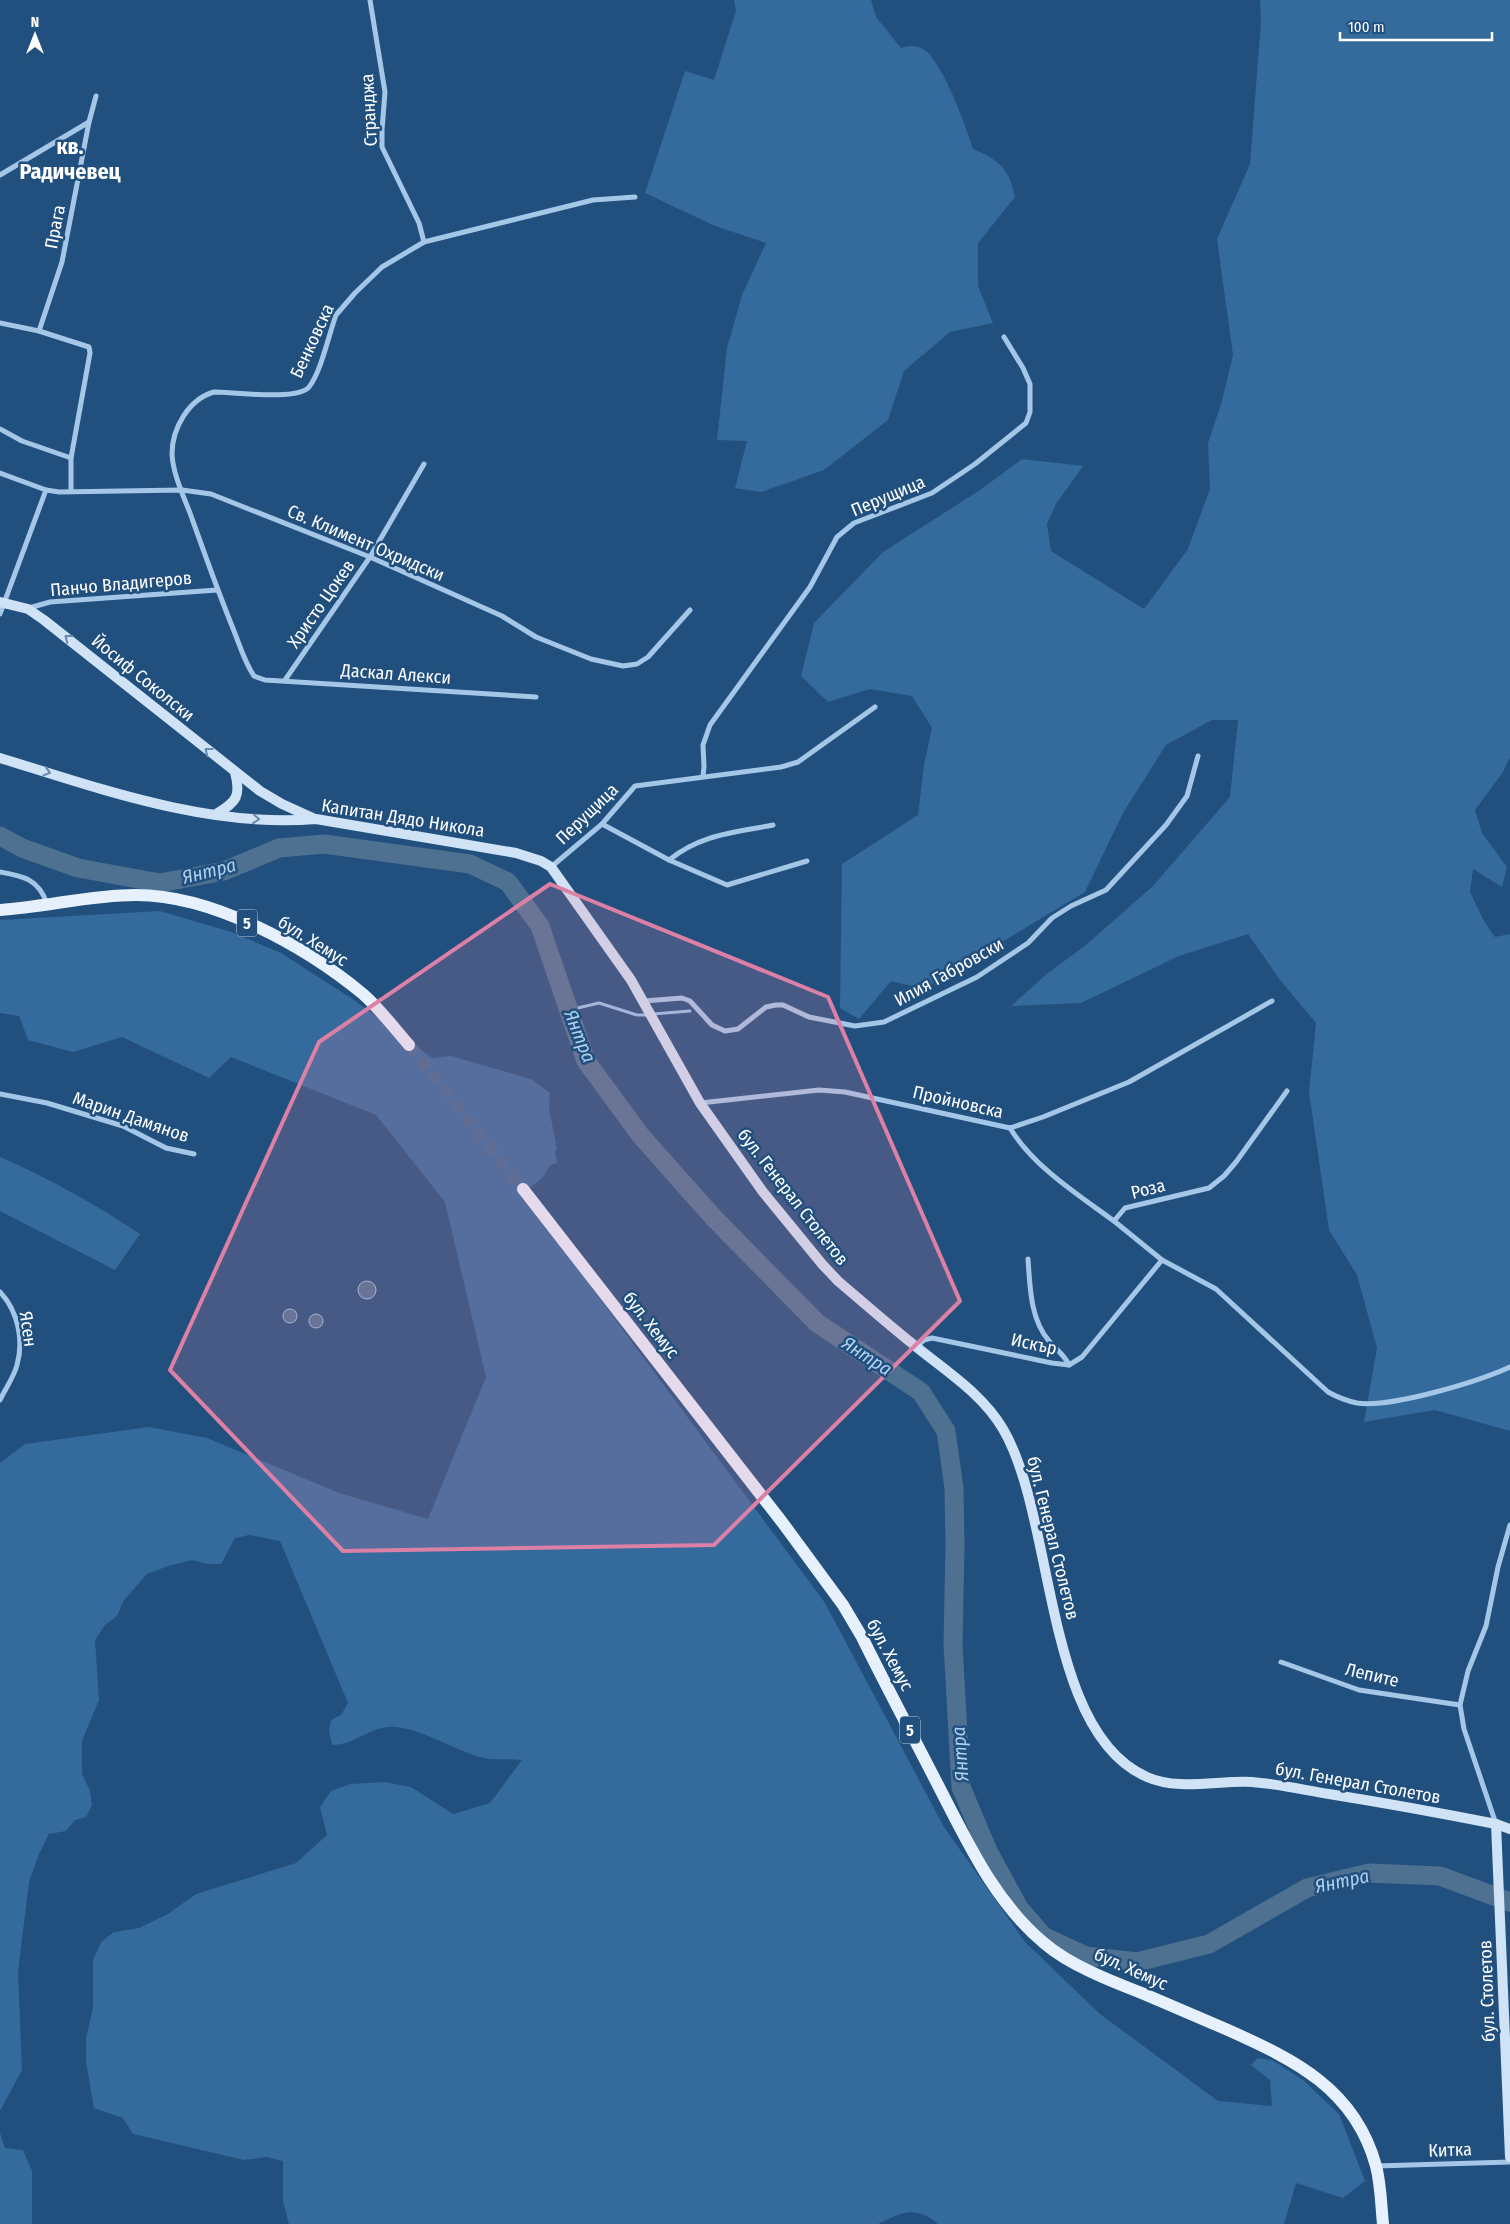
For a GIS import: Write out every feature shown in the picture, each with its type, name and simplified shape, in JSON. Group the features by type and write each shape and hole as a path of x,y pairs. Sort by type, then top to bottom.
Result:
{"main road":[{"name":"бул. Хемус","path":"0,910 87,898 138,895 178,900 225,912 273,936 319,963 363,995 409,1045"},
{"name":"бул. Хемус","path":"523,1189 782,1522 843,1606 862,1637 971,1848 993,1886 1014,1914 1045,1945 1079,1965 1114,1983 1265,2047 1308,2070 1340,2098 1357,2122 1376,2166 1382,2224"}],"street":[{"name":"Странджа","path":"370,0 385,92 382,148 419,223 424,242"},
{"name":"Прага","path":"39,331 62,262 89,122 96,96"},
{"path":"0,175 89,122"},
{"name":"Бенковска","path":"254,676 217,590 182,490 172,453 176,432 191,404 202,396 214,392 276,394 305,390 309,387 317,370 336,315 342,307 382,267 424,242 593,200 635,197"},
{"path":"0,323 39,331 89,346 90,353 71,458 71,491"},
{"name":"Перущица","path":"703,776 703,744 710,724 810,587 837,537 854,522 932,493 975,464 1026,423 1030,406 1030,384 1004,336"},
{"path":"0,429 22,441 71,458"},
{"name":"Христо Цокев","path":"285,680 370,557 424,464"},
{"name":"Св. Климент Охридски","path":"0,473 46,490 182,490 224,498 370,557 502,616 536,637 591,659 623,666 637,664 648,657 690,610"},
{"path":"0,614 2,602 46,490"},
{"name":"Панчо Владигеров","path":"28,609 50,602 217,590"},
{"name":"Йосиф Соколски","path":"2,602 28,609 260,792 316,820"},
{"name":"Даскал Алекси","path":"254,676 259,679 536,697"},
{"name":"Перущица","path":"551,867 602,824 635,786 781,767 798,762 875,707"},
{"name":"Илия Габровски","path":"646,1004 682,998 690,1001 712,1025 725,1032 738,1030 766,1007 776,1005 790,1008 809,1017 855,1026 892,1019 977,977 1028,943 1052,918 1070,906 1106,890 1166,825 1187,796 1198,756"},
{"name":"Капитан Дядо Никола","path":"0,758 160,804 216,814 269,820 316,820 516,853 541,861 551,867 594,925 646,1004"},
{"path":"216,814 229,807 239,792 235,772"},
{"path":"602,824 669,860 727,885 807,861"},
{"path":"669,860 686,846 709,837 773,825"},
{"path":"0,872 25,878 37,885 43,891 47,904"},
{"name":"Пройновска","path":"700,1103 819,1090 845,1092 1010,1128 1129,1082 1272,1001"},
{"name":"бул. Генерал Столетов","path":"646,1004 700,1103 763,1192 822,1264 916,1347 976,1395 993,1415 1011,1443 1024,1479 1068,1667 1082,1707 1099,1736 1116,1758 1148,1778 1165,1782 1252,1782 1386,1803 1496,1824 1510,1829"},
{"name":"Роза","path":"1114,1221 1125,1208 1209,1188 1224,1176 1236,1162 1287,1092"},
{"name":"Марин Дамянов","path":"0,1094 47,1103 123,1126 166,1148 194,1154"},
{"path":"1010,1128 1024,1149 1068,1187 1162,1260 1216,1289 1328,1392 1340,1398 1357,1403 1378,1404 1438,1391 1510,1368"},
{"path":"1028,1259 1031,1295 1037,1321 1049,1341 1065,1356 1069,1365"},
{"name":"Искър","path":"916,1347 924,1340 932,1338 1069,1365 1082,1357 1162,1260"},
{"name":"Ясен","path":"0,1292 14,1311 20,1341 17,1366 0,1400"},
{"path":"1496,1824 1464,1729 1460,1705 1468,1670 1486,1626 1498,1567 1510,1525"},
{"name":"Лепите","path":"1281,1662 1359,1690 1460,1705"},
{"name":"бул. Столетов","path":"1496,1824 1510,2157"},
{"name":"Китка","path":"1376,2166 1510,2162"}],"highlighted area":[{"path":"550,884 828,997 960,1301 714,1545 343,1551 170,1370 319,1042"}],"shaded area":[{"path":"734,0 871,0 876,17 901,48 911,46 920,48 926,51 933,59 954,97 973,149 990,157 1002,166 1010,179 1015,197 978,243 978,286 993,323 950,332 904,371 888,420 824,470 761,492 735,488 747,441 717,440 727,348 742,295 766,243 715,226 645,193 685,71 714,80 736,11"},
{"path":"1260,0 1510,0 1510,757 1503,772 1475,810 1482,833 1507,867 1502,887 1473,869 1470,892 1484,921 1495,937 1510,934 1510,1431 1435,1410 1364,1422 1377,1348 1357,1275 1329,1230 1309,1092 1316,1023 1280,980 1248,934 1179,956 1081,1003 1011,1006 1048,973 1086,945 1153,886 1230,797 1238,720 1212,720 1166,745 1123,813 1085,892 924,989 891,981 859,1019 840,1008 842,864 918,815 924,765 932,728 912,696 870,689 828,702 801,676 814,623 883,552 980,490 1022,459 1083,466 1056,504 1047,524 1051,551 1144,609 1188,549 1210,489 1208,443 1222,401 1233,355 1217,239 1250,164 1261,21"},
{"path":"160,911 231,932 281,953 354,1000 432,1058 451,1056 531,1079 550,1093 549,1108 557,1150 555,1151 557,1163 550,1165 543,1177 520,1196 580,1272 825,1603 944,1827 1025,1942 1100,2014 1218,2101 1272,2106 1270,2080 1251,2065 1258,2058 1272,2060 1303,2080 1339,2114 1365,2181 1343,2198 1296,2183 1284,2224 938,2224 922,2214 909,2212 878,2224 289,2224 283,2201 283,2161 267,2157 244,2160 133,2134 123,2118 94,2108 86,2062 86,2038 93,2008 93,1960 101,1942 114,1932 139,1928 168,1914 196,1894 296,1863 327,1835 320,1807 331,1791 350,1784 385,1782 411,1787 453,1814 490,1803 522,1760 480,1757 418,1732 397,1727 379,1729 349,1742 332,1745 329,1731 331,1720 341,1715 348,1703 280,1541 249,1535 235,1538 221,1564 208,1564 192,1560 147,1574 124,1600 117,1616 105,1625 95,1640 99,1700 82,1741 82,1774 90,1791 92,1805 86,1817 75,1820 66,1831 49,1834 39,1854 29,1882 18,1972 22,2070 0,2111 0,1463 25,1444 149,1427 207,1438 339,1493 428,1519 486,1377 445,1202 376,1115 231,1057 209,1078 122,1037 73,1052 28,1040 19,1016 0,1013 0,920"},
{"path":"0,1157 72,1192 140,1234 115,1270 0,1211"},
{"path":"363,1281 371,1281 376,1286 374,1297 363,1299 358,1294 358,1286"},
{"path":"287,1309 293,1309 297,1316 293,1323 287,1323 283,1319 283,1313"},
{"path":"313,1314 319,1314 323,1321 319,1328 313,1328 309,1324 309,1318"},
{"path":"0,2133 5,2148 23,2150 32,2171 32,2224 0,2224"}],"waterway":[{"name":"Янтра","path":"0,836 22,848 78,868 160,883 224,871 279,848 324,844 470,864 508,882 540,926 586,1061 641,1136 713,1217 817,1323 921,1392 946,1431 954,1488 953,1645 961,1787 988,1851 1019,1908 1043,1936 1086,1956 1137,1962 1209,1944 1307,1888 1369,1873 1440,1876 1510,1902"},
{"path":"569,1010 599,1003 637,1015 647,1015"},
{"path":"653,1014 690,1011"}],"tunnel":[{"path":"409,1045 523,1189"}],"district":[{"name":"кв. Радичевец","path":"70,158"}]}
